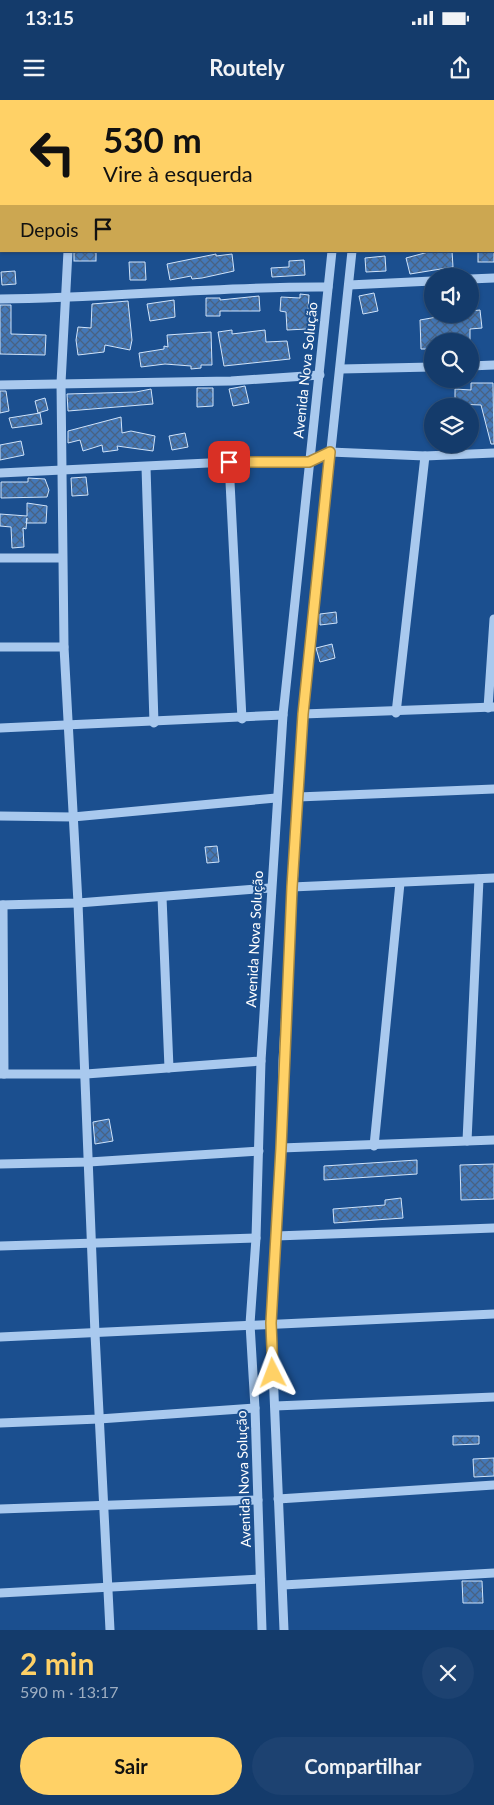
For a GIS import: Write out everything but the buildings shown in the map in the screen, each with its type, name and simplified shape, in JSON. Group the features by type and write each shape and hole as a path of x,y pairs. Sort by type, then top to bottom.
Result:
{"street":[{"path":"68,252 61,383 64,647 78,903 95,1334 110,1630"},
{"name":"Avenida Nova Solução","path":"262,1630 255,1408 250,1324 256,1238 260,1061 283,715 332,252"},
{"path":"284,1630 271,1323 281,1148 292,887 303,714 352,252"},
{"path":"479,279 494,278"},
{"path":"349,285 424,281"},
{"path":"0,299 64,298 233,288 328,287"},
{"path":"479,366 494,365"},
{"path":"341,369 424,367"},
{"path":"0,386 61,383 231,382 320,375"},
{"path":"0,473 229,462 309,462 330,452 425,456 494,453"},
{"path":"396,712 425,456"},
{"path":"229,462 242,719"},
{"path":"146,466 154,723"},
{"path":"0,558 62,558"},
{"path":"303,714 491,708 494,619"},
{"path":"0,647 64,647"},
{"path":"0,728 242,719 283,715"},
{"path":"298,797 494,789"},
{"path":"0,816 73,817 276,798"},
{"path":"292,887 494,878"},
{"path":"468,1141 480,879"},
{"path":"374,1146 400,883"},
{"path":"260,1061 86,1074 2,1074 1,905 78,903 270,888"},
{"path":"162,897 169,1068"},
{"path":"281,1148 494,1140"},
{"path":"0,1164 89,1162 259,1151"},
{"path":"276,1236 494,1228"},
{"path":"0,1246 256,1238"},
{"path":"0,1337 494,1314"},
{"path":"275,1406 494,1397"},
{"path":"0,1423 99,1419 255,1408"},
{"path":"278,1499 494,1485"},
{"path":"0,1509 258,1500"},
{"path":"283,1585 494,1573"},
{"path":"0,1593 260,1579"}],"route":[{"path":"229,462 309,462 330,452 303,714 292,887 283,1061 281,1148 271,1323 273,1373"}]}
